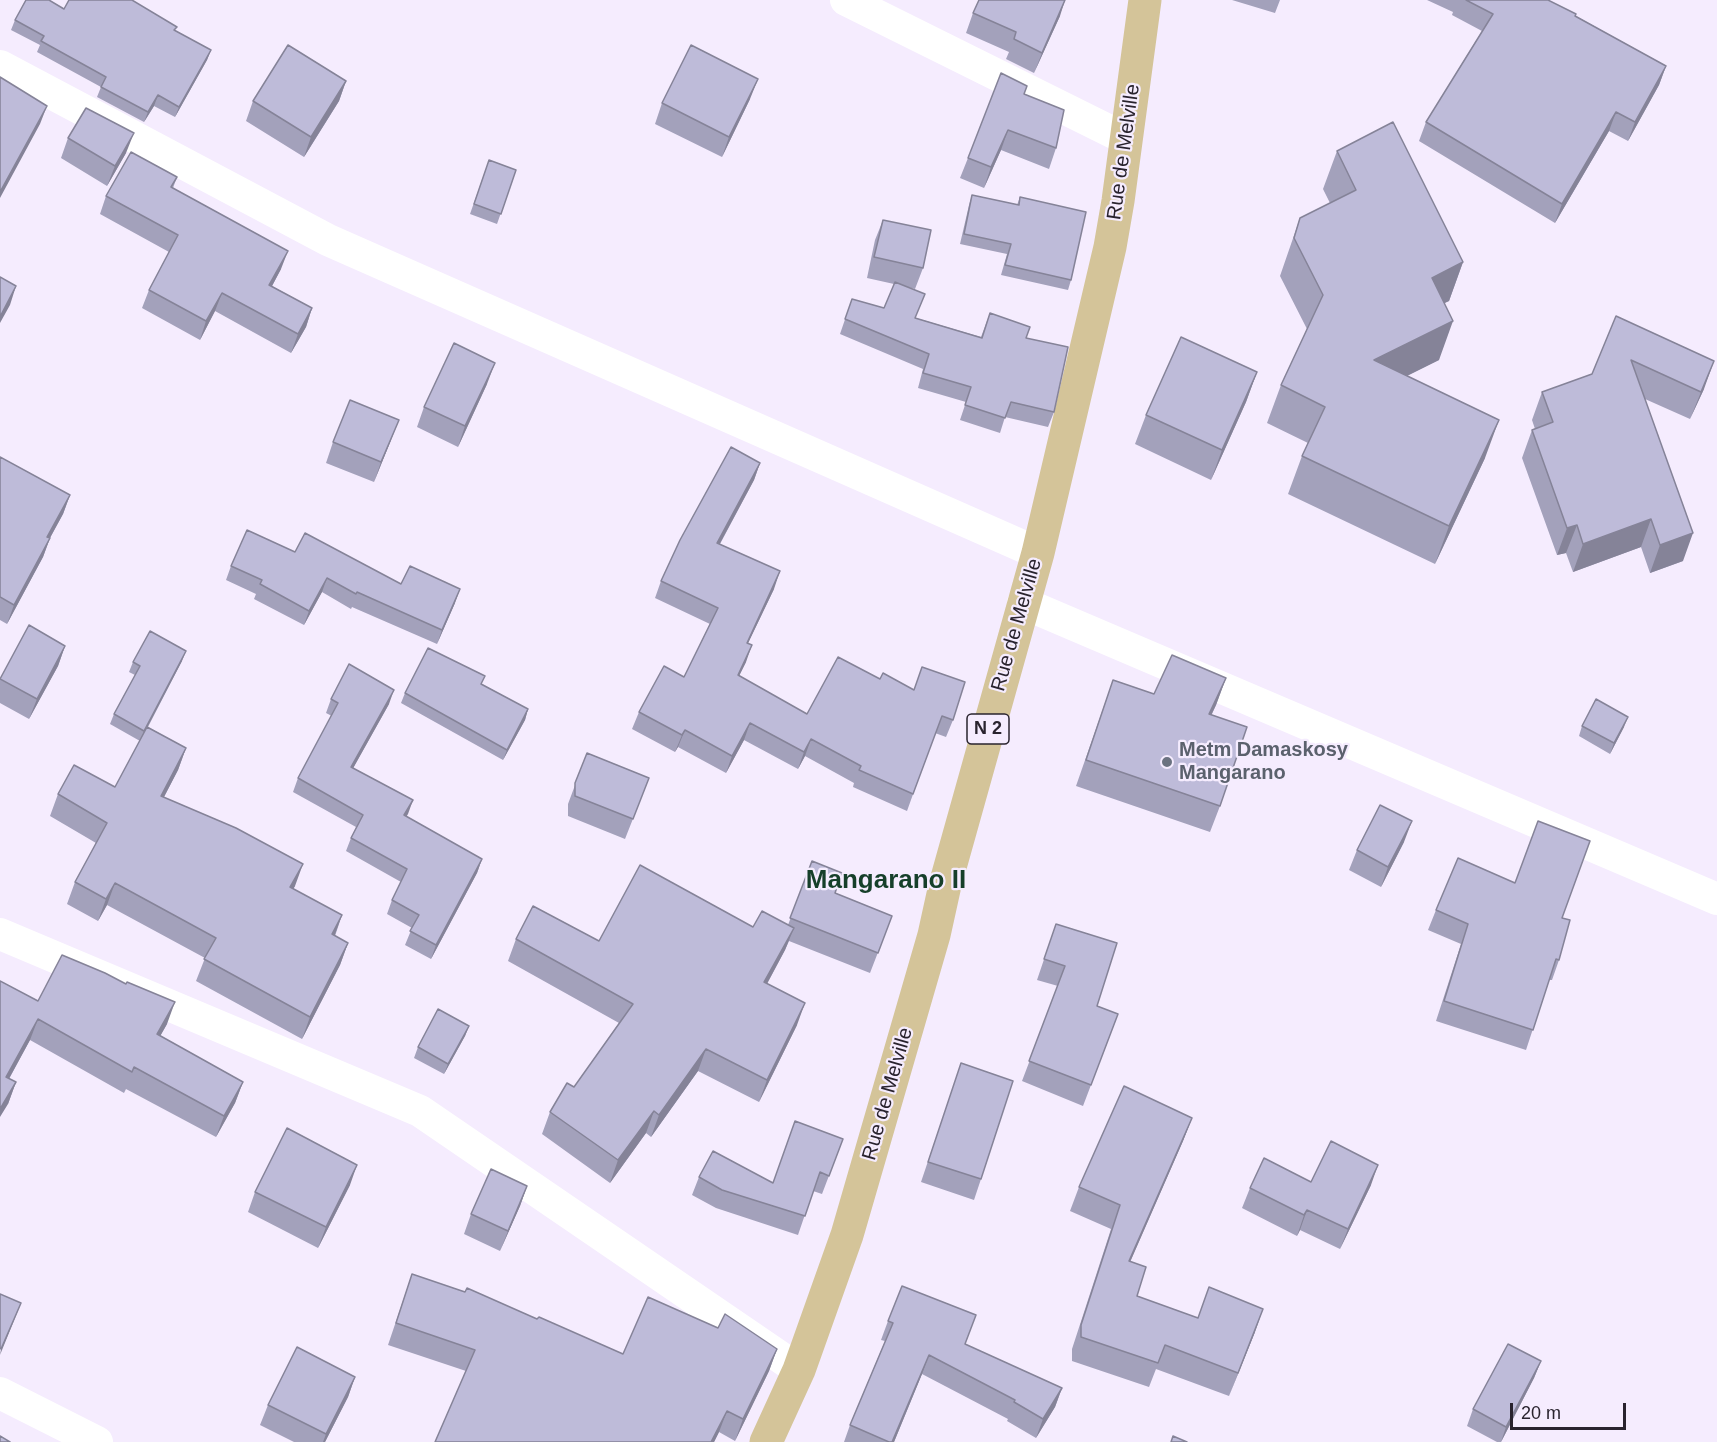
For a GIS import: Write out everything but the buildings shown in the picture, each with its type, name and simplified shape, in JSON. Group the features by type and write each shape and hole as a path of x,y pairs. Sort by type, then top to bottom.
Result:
{"main road":[{"name":"Rue de Melville","path":"766,1442 799,1370 847,1235 934,935 945,885 1038,553 1110,247 1145,0"}],"street":[{"path":"846,0 1126,140"},
{"path":"0,66 328,240 1038,553"},
{"path":"1023,603 1717,899"},
{"path":"0,934 420,1111 799,1370"},
{"path":"0,1393 97,1442"}],"place":[{"name":"Metm Damaskosy Mangarano","path":"1167,762"}],"district":[{"name":"Mangarano II","path":"886,881"}]}
